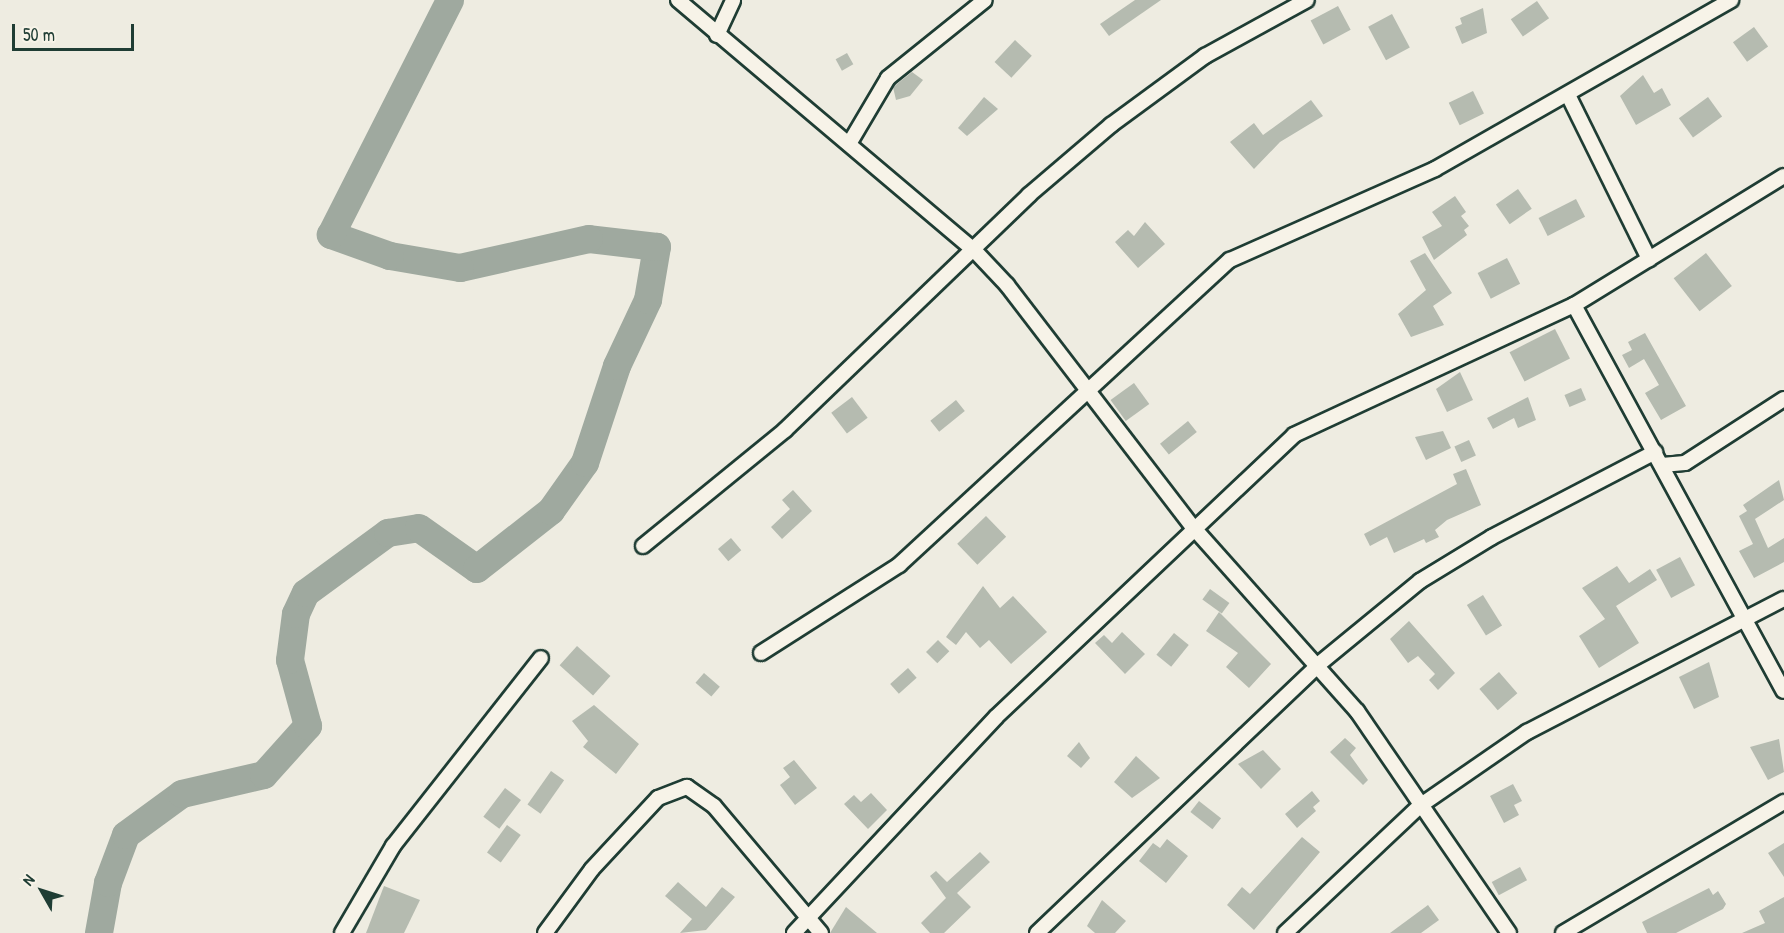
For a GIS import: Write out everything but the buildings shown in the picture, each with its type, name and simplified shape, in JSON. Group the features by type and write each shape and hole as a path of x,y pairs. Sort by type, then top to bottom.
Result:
{"street":[{"path":"678,0 974,250 1034,318 1192,526 1319,664 1421,805 1509,933"},
{"path":"717,35 734,0"},
{"path":"849,144 888,78 985,0"},
{"path":"643,546 785,430 974,250 1110,125 1205,56 1307,0"},
{"path":"760,653 899,565 1230,260 1435,169 1569,97 1731,0"},
{"path":"1569,97 1649,259"},
{"path":"794,933 996,717 1192,526 1294,435 1574,305 1784,176"},
{"path":"1574,305 1662,465 1743,622 1784,691"},
{"path":"1662,465 1685,463 1784,399"},
{"path":"1037,933 1319,664 1420,581 1492,537 1654,452"},
{"path":"1673,488 1685,463"},
{"path":"1285,933 1421,805 1527,732 1784,599"},
{"path":"342,933 393,846 541,658"},
{"path":"545,933 592,869 658,798 687,787 714,806 810,917 821,933"},
{"path":"1563,933 1784,802"}],"waterway":[{"path":"99,933 108,883 126,835 182,794 264,775 308,726 290,660 296,614 306,593 388,533 419,528 477,569 551,511 585,463 617,366 648,300 657,247 589,239 460,268 390,256 331,235 450,0"}]}
